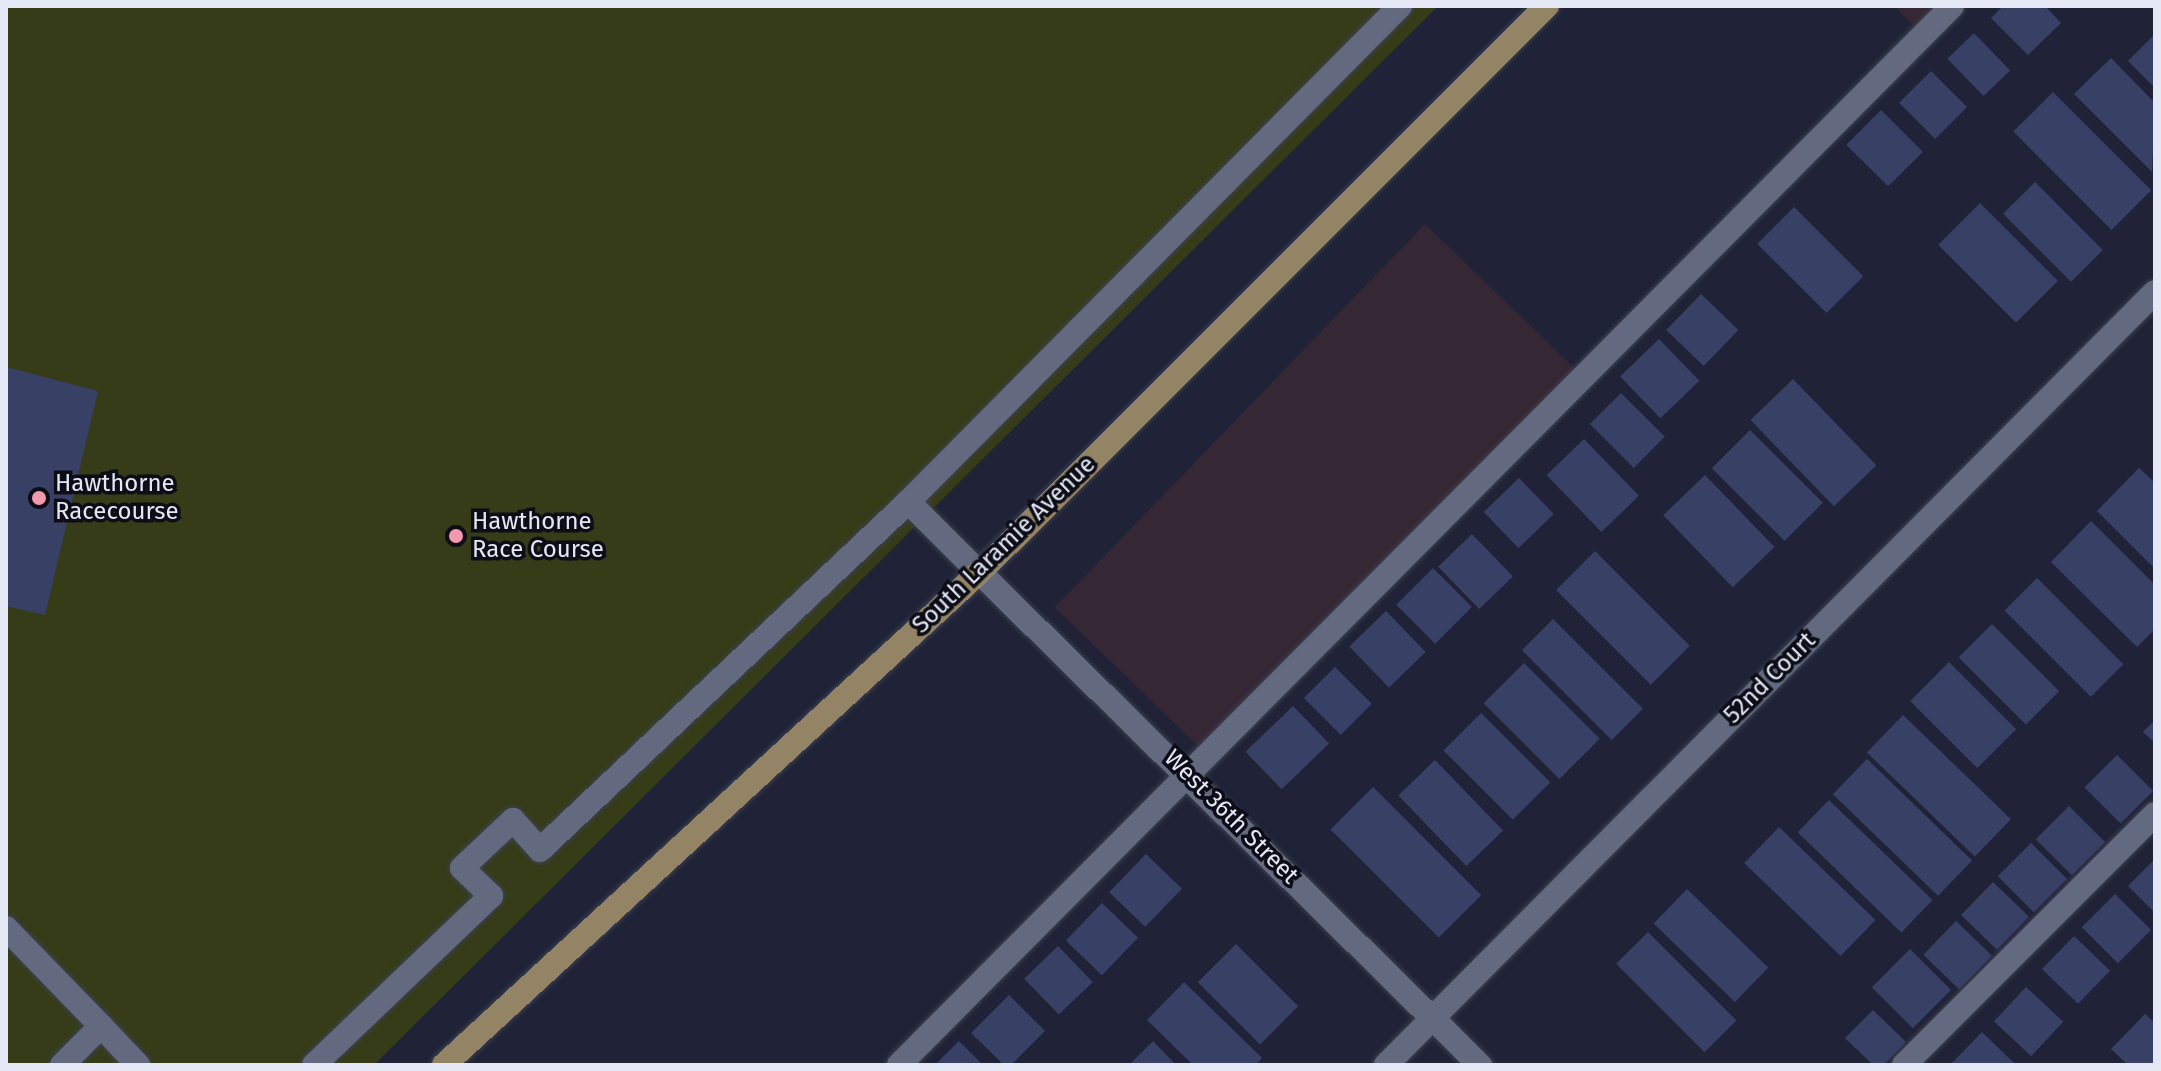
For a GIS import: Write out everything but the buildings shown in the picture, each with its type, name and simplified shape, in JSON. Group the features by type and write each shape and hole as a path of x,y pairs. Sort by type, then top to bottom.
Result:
{"main road":[{"name":"South Laramie Avenue","path":"444,1065 982,570 1547,6"}],"street":[{"path":"314,1065 491,896 462,868 513,820 540,850 908,502 1400,6"},
{"path":"899,1065 1952,6"},
{"name":"52nd Court","path":"1386,1065 2155,292"},
{"name":"West 36th Street","path":"908,502 982,570 1480,1065"},
{"path":"1904,1065 2155,814"},
{"path":"6,928 138,1065"},
{"path":"62,1065 101,1026"}],"shaded area":[{"path":"1894,6 1952,6 1923,35"},
{"path":"1425,224 1584,378 1214,761 1055,607"}],"green space":[{"name":"Hawthorne Race Course","path":"6,6 1438,6 374,1065 6,1065"}],"place":[{"name":"Hawthorne Racecourse","path":"39,498"},
{"name":"Hawthorne Race Course","path":"456,536"}]}
